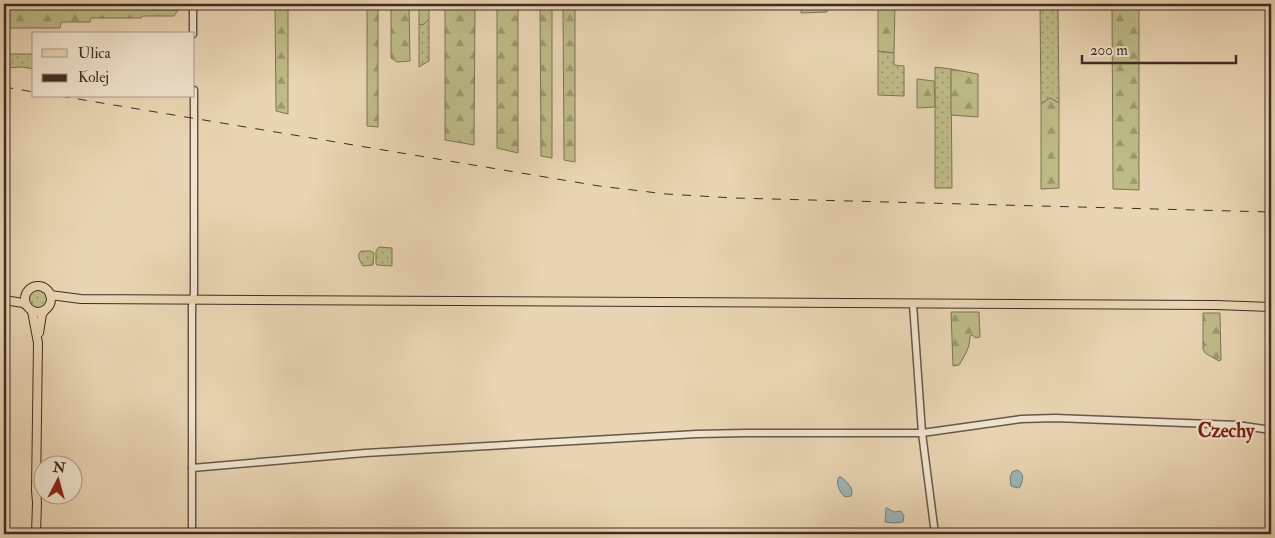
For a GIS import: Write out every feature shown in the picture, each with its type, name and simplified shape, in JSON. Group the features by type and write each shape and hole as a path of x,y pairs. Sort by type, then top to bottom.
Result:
{"main road":[{"path":"4,299 26,293 32,287 41,286 50,295 50,304 42,314 38,343 36,456"},
{"path":"26,293 25,297 35,322 38,343"},
{"path":"50,295 82,299 1216,305 1271,307"},
{"path":"4,299 22,303 36,312 45,310"},
{"path":"50,304 82,299"},
{"path":"31,534 34,506"},
{"path":"36,534 37,506"}],"street":[{"path":"193,4 193,32"},
{"path":"192,534 194,98"},
{"path":"913,304 922,433 935,534"},
{"path":"192,468 365,453 697,434 746,432 922,433 1022,419 1055,418 1237,425 1271,430"}],"green space":[{"path":"275,4 288,4 288,114 276,111"},
{"path":"367,4 378,4 378,127 367,126"},
{"path":"391,4 409,4 410,61 397,62 391,58"},
{"path":"419,4 429,4 429,19 424,24 419,25"},
{"path":"445,4 475,4 474,145 445,140"},
{"path":"497,4 518,4 518,153 497,148"},
{"path":"540,4 552,4 552,158 541,156"},
{"path":"563,4 575,4 575,162 564,160"},
{"path":"801,4 827,4 827,12 801,13"},
{"path":"878,4 895,4 894,53 878,51"},
{"path":"1040,4 1058,4 1059,103 1050,99 1041,104"},
{"path":"1112,4 1139,4 1139,190 1113,189"},
{"path":"4,9 178,10 174,16 91,18 90,22 61,22 60,28 4,28"},
{"path":"429,19 429,61 419,67 419,25 424,24"},
{"path":"878,51 894,53 894,65 904,66 904,96 878,95"},
{"path":"4,54 32,54 32,69 4,68"},
{"path":"935,67 951,69 952,188 935,188"},
{"path":"951,69 978,74 978,117 951,115"},
{"path":"917,79 934,81 935,107 917,108"},
{"path":"1050,98 1059,103 1059,188 1041,189 1041,104"},
{"path":"379,247 392,248 392,266 376,264 376,251"},
{"path":"361,251 371,251 374,253 373,265 363,266 359,256"},
{"path":"38,289 45,292 48,299 45,306 38,309 31,306 28,299 31,292"},
{"path":"951,312 979,312 980,337 970,336 968,348 963,358 959,365 953,366"},
{"path":"1203,313 1220,313 1221,360 1219,361 1205,353 1203,349"}],"water":[{"path":"1020,471 1023,477 1018,488 1011,486 1010,477 1012,472"},
{"path":"839,477 850,486 851,496 845,497 841,493 838,485"},
{"path":"886,508 894,512 901,511 904,516 903,522 885,522"}],"railway":[{"path":"4,87 32,92"},
{"path":"72,98 599,186 666,194 734,198 1271,212"}],"district":[{"name":"Czechy","path":"1226,431"}]}
